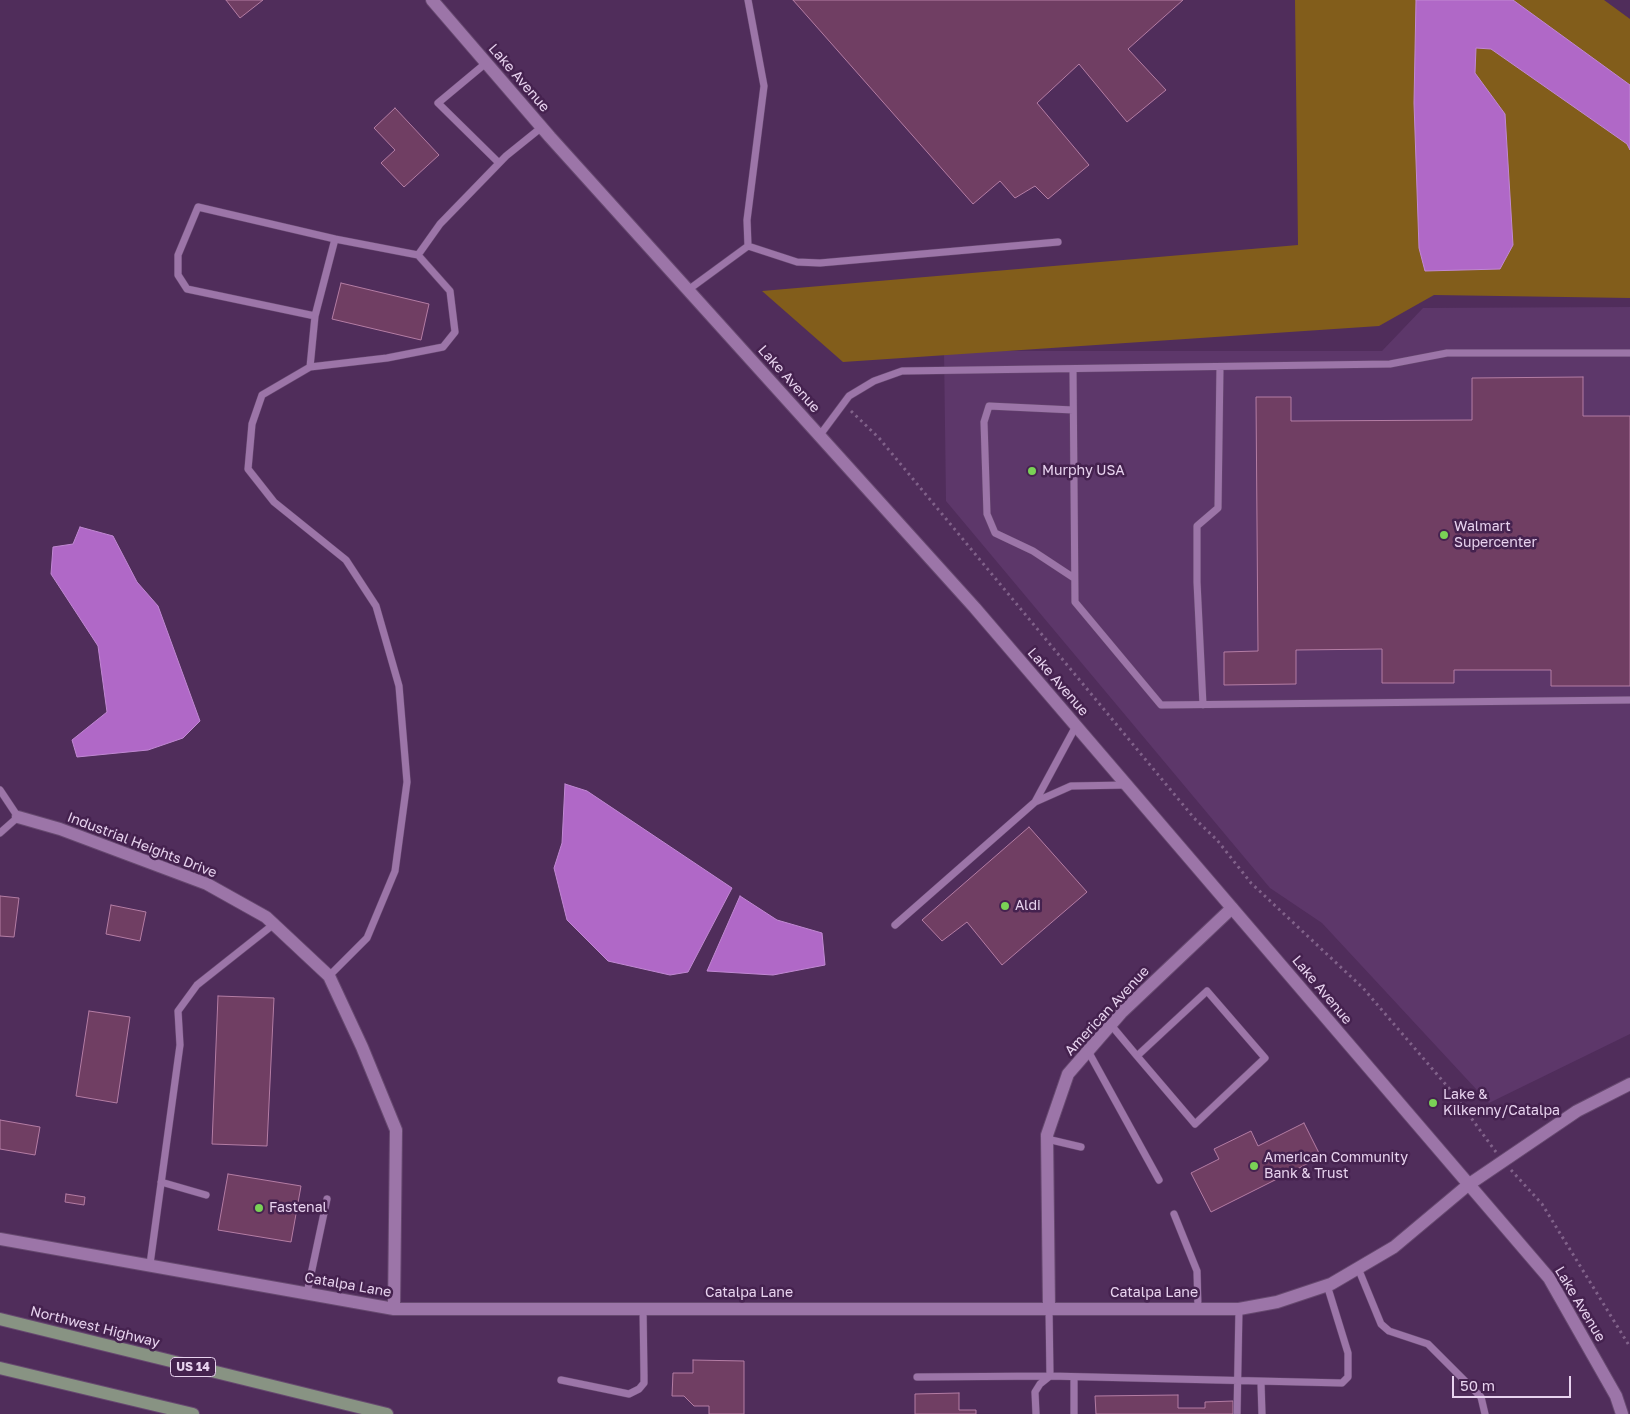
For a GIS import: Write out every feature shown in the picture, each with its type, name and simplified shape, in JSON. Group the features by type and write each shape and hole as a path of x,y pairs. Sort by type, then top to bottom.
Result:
{"main road":[{"name":"Northwest Highway","path":"0,1319 387,1414"},
{"path":"0,1368 193,1414"}],"street":[{"name":"Lake Avenue","path":"432,0 542,127 975,608 1549,1278 1616,1396 1622,1414"},
{"name":"Industrial Heights Drive","path":"18,817 60,829 207,884 266,917 329,976 362,1047 396,1130 394,1308"},
{"name":"American Avenue","path":"1049,1308 1048,1139 1068,1074 1111,1025 1232,908"},
{"name":"Catalpa Lane","path":"0,1239 394,1308 1239,1308 1277,1302 1326,1285 1358,1268 1394,1247 1468,1185 1577,1111 1630,1084"}],"lane":[{"path":"748,0 764,86 747,220 748,246"},
{"path":"486,63 438,103 499,163"},
{"path":"418,255 440,224 499,163 542,127"},
{"path":"315,316 187,289 178,275 178,255 198,206 335,239 418,255 450,291 455,332 443,347 387,358 310,367 262,395 252,424 248,468 274,502 346,560 376,606 399,686 407,782 395,871 366,938 329,976"},
{"path":"310,367 315,316 335,239"},
{"path":"748,246 797,262 820,263 1058,242"},
{"path":"688,290 748,246"},
{"path":"820,435 849,396 874,380 902,371 1390,364 1447,353 1630,353"},
{"path":"1203,705 1197,582 1197,526 1218,508 1220,367"},
{"path":"1072,369 1075,602 1161,705 1630,700"},
{"path":"1073,410 989,406 984,422 987,514 995,533 1033,551 1074,578"},
{"path":"1034,802 1076,726"},
{"path":"895,925 1034,802 1071,786 1127,785"},
{"path":"0,790 18,817 0,833"},
{"path":"150,1264 180,1045 178,1011 197,985 274,924"},
{"path":"1111,1025 1137,1056 1195,1124 1265,1058 1207,991 1137,1056"},
{"path":"1088,1051 1159,1180"},
{"path":"1048,1139 1080,1147"},
{"path":"161,1182 206,1195"},
{"path":"307,1293 327,1199"},
{"path":"1174,1214 1197,1271 1198,1308"},
{"path":"1358,1268 1380,1324 1389,1331 1428,1344 1482,1397 1485,1414"},
{"path":"917,1377 1074,1376 1261,1383 1342,1383 1348,1377 1348,1353 1326,1285"},
{"path":"561,1380 629,1394 640,1390 644,1375 643,1308"},
{"path":"1049,1308 1050,1376"},
{"path":"1237,1414 1239,1308"},
{"path":"1036,1414 1035,1392 1040,1384 1050,1376"},
{"path":"1074,1376 1074,1414"},
{"path":"1261,1383 1262,1414"}],"path":[{"path":"843,404 879,438 1174,795 1217,840 1251,883 1363,988 1454,1094 1503,1162 1542,1204 1630,1348"}],"shaded area":[{"path":"1295,0 1604,0 1630,19 1630,298 1434,295 1379,326 843,362 762,291 1298,245"},
{"path":"1416,0 1513,0 1630,85 1630,150 1627,144 1491,49 1476,48 1475,73 1505,114 1513,245 1500,269 1425,271 1419,248 1414,103"},
{"path":"1630,307 1630,1034 1489,1103 1322,923 1270,888 946,501 944,351 1382,351 1423,308"},
{"path":"80,527 113,536 137,582 158,606 200,721 183,738 148,750 77,757 72,740 107,712 98,646 51,574 53,547 73,544"},
{"path":"565,784 587,791 732,888 688,972 670,975 608,961 567,920 554,868 562,843"},
{"path":"740,896 777,920 822,933 825,965 773,975 707,971"}],"building":[{"path":"226,0 263,0 240,18"},
{"path":"793,0 1183,0 1128,49 1166,90 1127,122 1079,64 1037,103 1089,165 1048,199 1035,186 1015,198 1000,181 973,204"},
{"path":"395,108 439,155 404,187 381,163 395,150 374,128"},
{"path":"341,283 429,304 421,340 332,319"},
{"name":"Walmart Supercenter","path":"1583,377 1583,416 1630,416 1630,686 1551,686 1551,670 1454,670 1454,683 1382,683 1382,649 1296,650 1296,684 1224,685 1224,652 1258,651 1256,397 1291,397 1291,421 1472,420 1472,378"},
{"name":"Aldi","path":"1029,827 1087,892 1002,965 967,922 942,941 922,920"},
{"path":"0,896 19,898 14,937 0,936"},
{"path":"111,905 146,912 140,941 106,934"},
{"path":"218,996 274,998 267,1146 212,1144"},
{"path":"89,1011 130,1017 117,1103 76,1096"},
{"path":"0,1120 40,1127 35,1155 0,1149"},
{"name":"American Community Bank & Trust","path":"1304,1123 1321,1157 1211,1212 1191,1173 1219,1159 1214,1149 1251,1131 1258,1146"},
{"name":"Fastenal","path":"228,1174 301,1186 291,1242 218,1230"},
{"path":"66,1194 85,1197 84,1205 65,1202"},
{"path":"693,1360 744,1361 744,1414 709,1414 709,1406 694,1406 684,1396 672,1396 673,1373 693,1373"},
{"path":"959,1393 959,1410 976,1410 976,1414 915,1414 915,1394"},
{"path":"1178,1395 1178,1408 1205,1408 1205,1402 1233,1401 1233,1414 1096,1414 1095,1396"}],"place":[{"name":"Murphy USA","path":"1032,471"},
{"name":"Walmart Supercenter","path":"1444,535"},
{"name":"Aldi","path":"1005,906"},
{"name":"Lake & Kilkenny/Catalpa","path":"1433,1103"},
{"name":"American Community Bank & Trust","path":"1254,1166"},
{"name":"Fastenal","path":"259,1208"}]}
